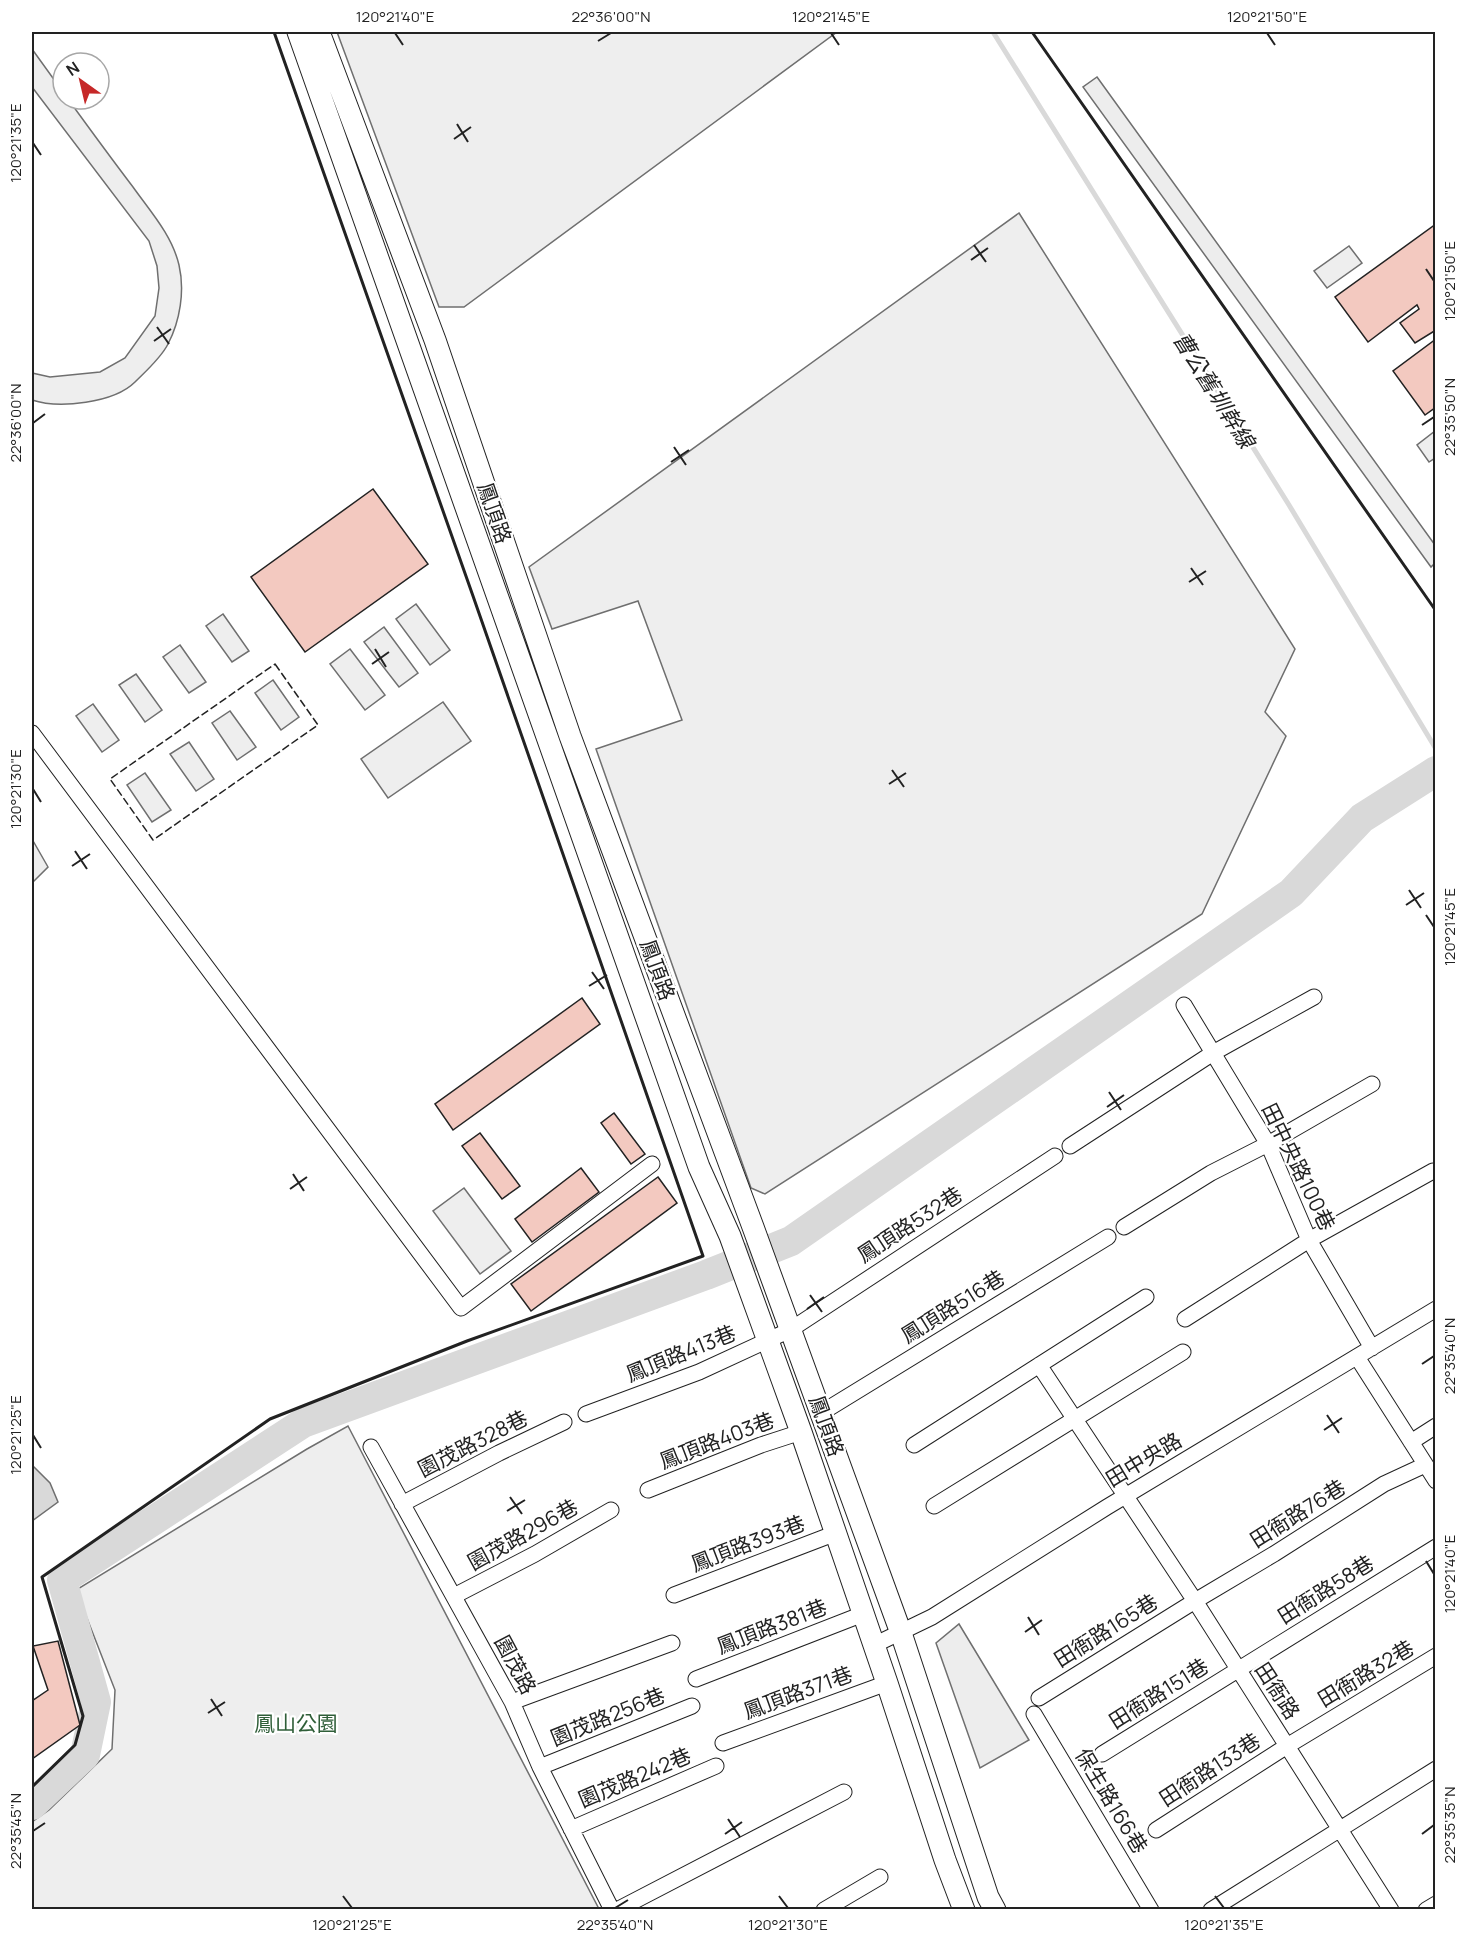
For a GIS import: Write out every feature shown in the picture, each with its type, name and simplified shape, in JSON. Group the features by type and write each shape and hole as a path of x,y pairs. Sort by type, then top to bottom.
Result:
{"main road":[{"name":"鳳頂路","path":"298,32 699,1167 730,1236 801,1432 945,1860 964,1910"},
{"name":"鳳頂路","path":"319,32 435,340 570,736 753,1227 901,1634 988,1897 995,1910"}],"street":[{"path":"32,734 461,1308 652,1164"},
{"path":"1070,1146 1213,1053 1314,997"},
{"name":"田中央路100巷","path":"1184,1005 1268,1144 1309,1240 1372,1348"},
{"path":"1124,1227 1211,1173 1268,1144 1372,1084"},
{"name":"鳳頂路532巷","path":"790,1330 1054,1156"},
{"path":"1185,1319 1309,1240 1433,1171"},
{"name":"鳳頂路516巷","path":"821,1413 1108,1237"},
{"path":"914,1445 1146,1296"},
{"name":"田中央路","path":"874,1645 901,1634 932,1617 1125,1496 1436,1310"},
{"name":"鳳頂路413巷","path":"586,1414 699,1372 790,1330"},
{"path":"934,1506 1183,1352"},
{"path":"1358,1357 1436,1481"},
{"name":"田衙路","path":"1039,1365 1195,1600 1391,1910"},
{"name":"園茂路328巷","path":"402,1504 564,1422"},
{"path":"1411,1442 1436,1426"},
{"name":"鳳頂路403巷","path":"648,1490 801,1432"},
{"name":"園茂路","path":"370,1446 512,1702 540,1767 612,1910"},
{"name":"田衙路76巷","path":"1195,1600 1275,1554 1384,1484 1425,1465"},
{"name":"園茂路296巷","path":"453,1596 535,1554 611,1510"},
{"name":"鳳頂路393巷","path":"674,1595 836,1533"},
{"name":"田衙路58巷","path":"1238,1670 1436,1547"},
{"name":"田衙路165巷","path":"1039,1698 1195,1600"},
{"name":"鳳頂路381巷","path":"696,1679 863,1614"},
{"path":"512,1702 672,1642"},
{"name":"田衙路32巷","path":"1287,1746 1436,1656"},
{"name":"田衙路151巷","path":"1101,1754 1238,1670"},
{"name":"鳳頂路371巷","path":"723,1743 887,1683"},
{"name":"園茂路256巷","path":"540,1767 692,1706"},
{"name":"保生路166巷","path":"1034,1714 1151,1910"},
{"name":"田衙路133巷","path":"1156,1830 1287,1746"},
{"name":"園茂路242巷","path":"571,1829 716,1766"},
{"path":"1211,1910 1436,1768"},
{"path":"617,1910 844,1792"},
{"path":"824,1910 880,1877"},
{"path":"1426,1910 1436,1904"}],"green space":[{"path":"337,32 837,32 464,307 439,307"},
{"path":"32,49 51,75 51,111 77,111 160,224 176,254 181,275 178,316 168,344 161,354 126,389 114,395 86,402 57,404 32,400 32,373 50,377 100,372 125,358 155,316 159,288 157,266 149,241 32,87"},
{"path":"1019,213 1295,649 1265,712 1286,736 1202,914 765,1194 751,1188 596,749 682,720 638,601 552,629 529,567"},
{"path":"1349,246 1362,263 1327,288 1314,271"},
{"path":"1435,431 1435,458 1429,462 1417,445"},
{"path":"416,604 450,650 430,665 396,619"},
{"path":"223,614 249,651 232,662 206,626"},
{"path":"384,627 418,673 399,687 364,642"},
{"path":"180,645 206,682 189,693 163,657"},
{"path":"350,649 385,695 365,710 330,664"},
{"path":"136,674 162,710 145,722 119,685"},
{"path":"273,680 299,717 281,730 255,693"},
{"path":"443,702 471,741 388,798 361,759"},
{"path":"93,704 119,740 102,752 76,716"},
{"path":"230,711 256,747 237,760 212,723"},
{"path":"189,742 214,779 196,791 170,754"},
{"path":"145,773 171,810 152,822 127,785"},
{"path":"32,839 48,867 32,883"},
{"path":"464,1188 511,1251 480,1274 433,1211"},
{"name":"鳳山公園","path":"348,1426 599,1909 32,1909 32,1822 49,1810 112,1749 115,1690 76,1590"}],"shaded area":[{"path":"1097,77 1435,545 1435,563 1431,567 1083,87"},
{"path":"32,1465 50,1483 58,1502 32,1521"},
{"path":"959,1624 1029,1740 980,1768 936,1643"}],"building":[{"path":"1436,224 1436,330 1415,343 1400,323 1419,309 1417,305 1368,342 1335,297"},
{"path":"1436,339 1436,407 1425,415 1393,371"},
{"path":"373,489 428,564 305,652 251,577"},
{"path":"582,998 600,1024 453,1130 435,1104"},
{"path":"614,1113 645,1154 631,1164 601,1123"},
{"path":"480,1133 520,1186 502,1199 462,1146"},
{"path":"581,1168 599,1192 532,1242 515,1219"},
{"path":"658,1177 677,1203 531,1311 511,1284"},
{"path":"58,1641 80,1725 32,1759 32,1701 48,1690 33,1646"}],"waterway":[{"name":"曹公舊圳幹線","path":"993,32 1289,505 1436,749"},
{"path":"32,1805 85,1755 96,1702 62,1580 303,1423 706,1275 791,1241 1291,893 1362,818 1436,771"}],"fence":[{"path":"275,664 318,725 153,840 110,779 275,664"}],"wall":[{"path":"32,1787 75,1745 83,1716 42,1577 270,1419 467,1341 703,1256 274,32"},
{"path":"1032,32 1436,611"}]}
